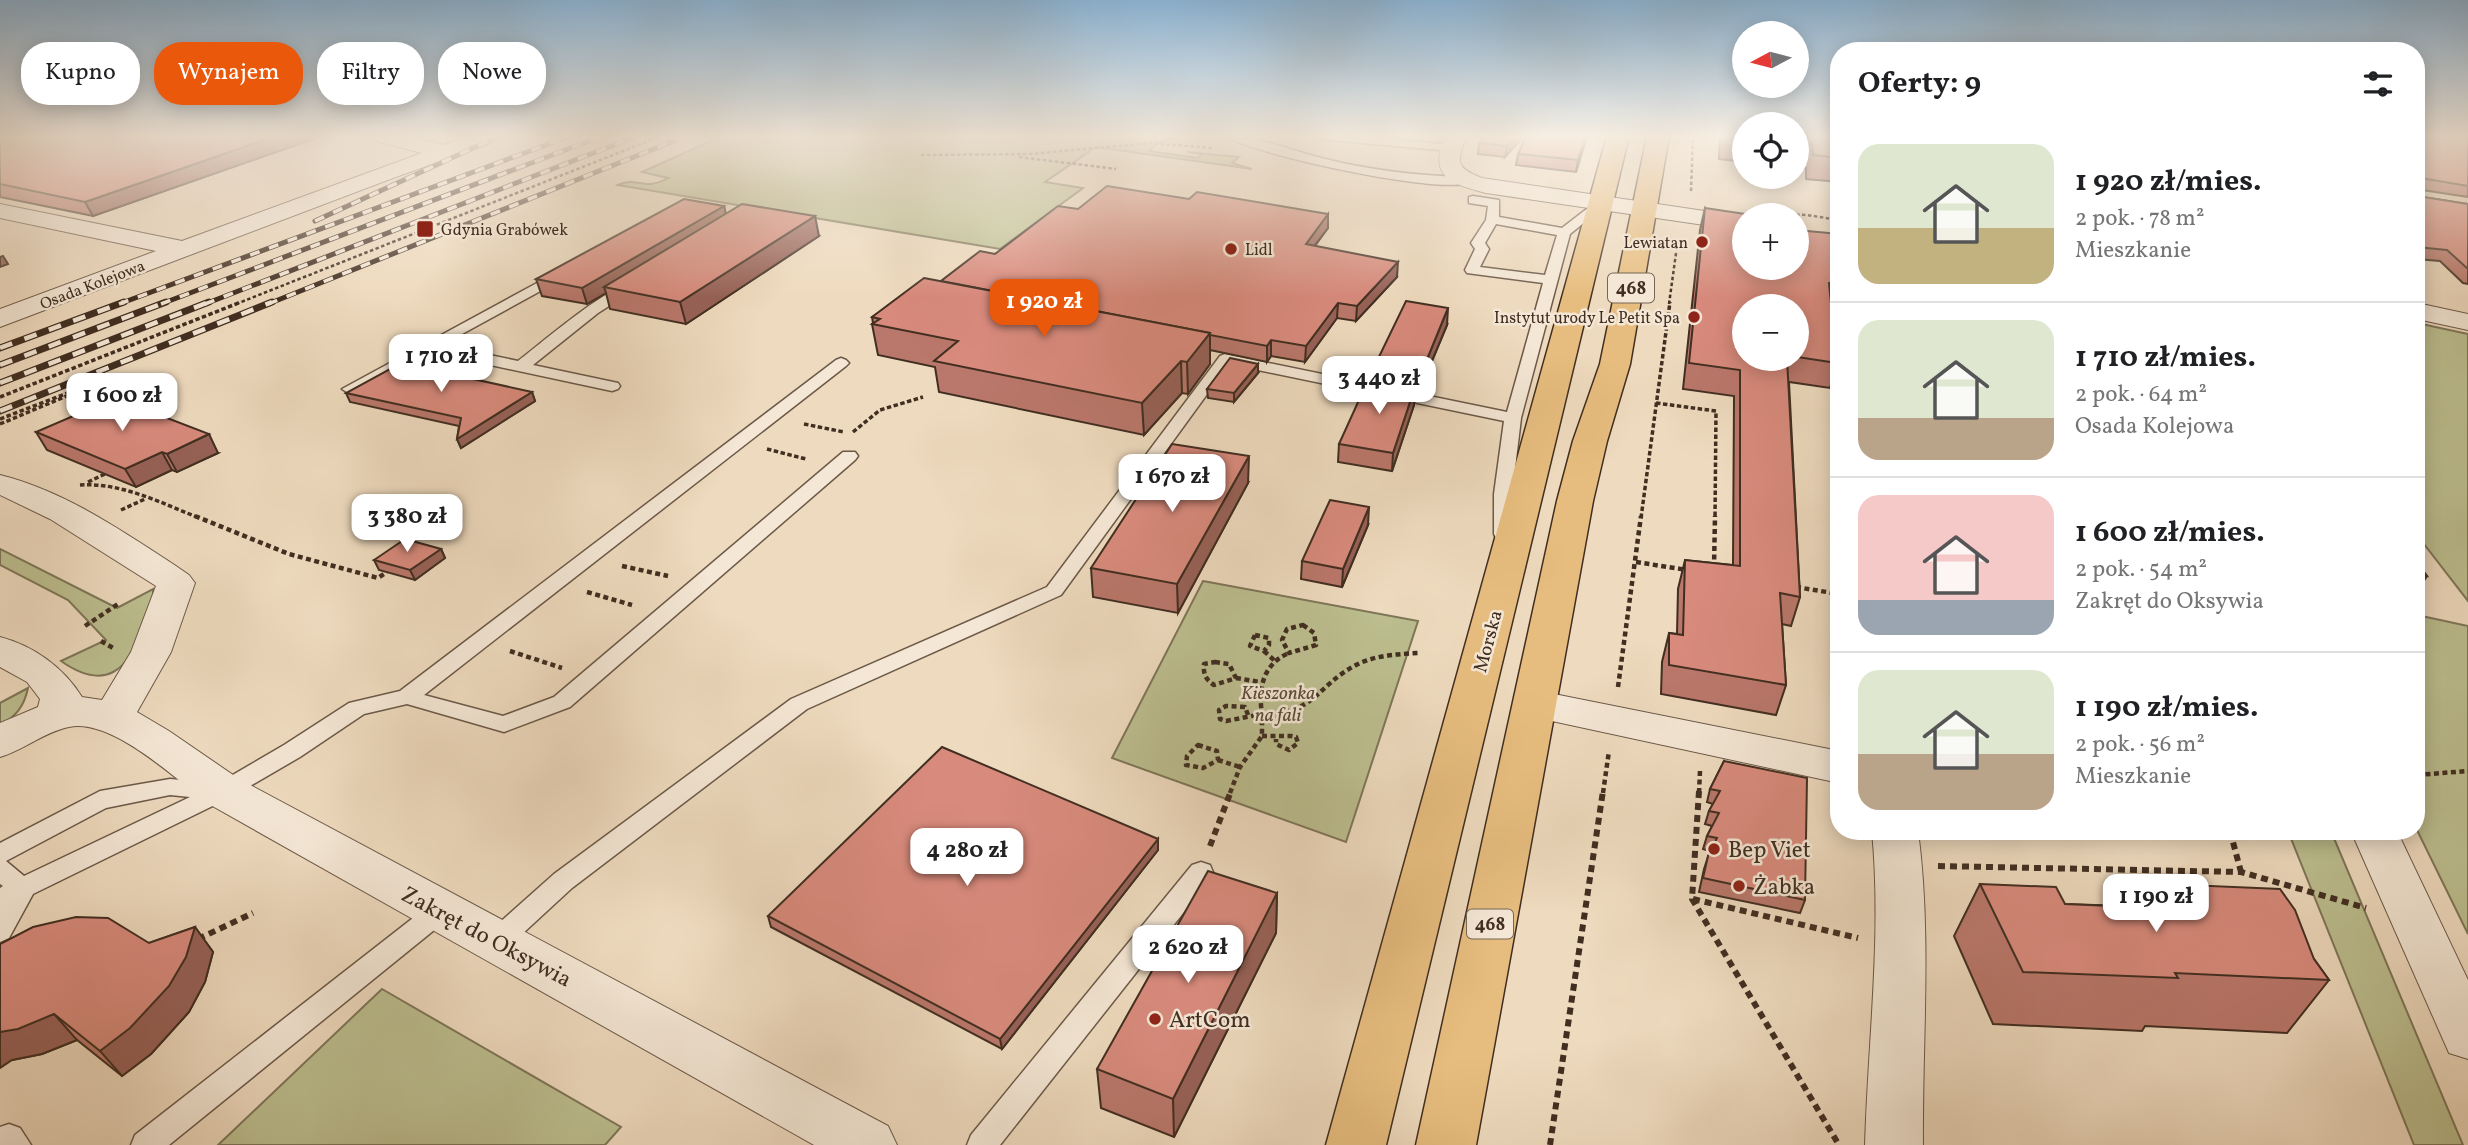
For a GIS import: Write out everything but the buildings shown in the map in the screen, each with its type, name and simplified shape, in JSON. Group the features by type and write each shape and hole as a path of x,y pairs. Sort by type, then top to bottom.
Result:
{"main road":[{"name":"Morska","path":"1356,1145 1605,189"},
{"name":"468","path":"1446,1145 1575,501 1590,442 1615,364 1649,189"}],"street":[{"name":"Osada Kolejowa","path":"0,319 345,189"},
{"path":"1508,189 1645,211 1732,217"},
{"name":"Osada Kolejowa","path":"0,211 183,250"},
{"path":"2425,313 2468,322"},
{"path":"0,485 11,486 68,516 176,583 151,652 112,719"},
{"path":"0,650 41,673 61,697 56,716"},
{"path":"1534,704 1830,765"},
{"name":"Zakręt do Oksywia","path":"0,742 56,716 81,711 98,712 143,734 223,791 868,1145"},
{"path":"2378,840 2468,1036"},
{"path":"1894,1145 1900,955 1897,848"}],"lane":[{"path":"1467,189 1495,203 1492,220 1478,243 1482,249 1472,270 1552,280"},
{"path":"1503,581 1503,494 1513,418 1564,232 1601,204"},
{"path":"1492,220 1564,232"},
{"path":"350,389 576,265"},
{"path":"521,367 593,310 641,281"},
{"path":"429,347 612,386"},
{"path":"498,940 563,881 799,704 1054,591 1218,358 1513,418"},
{"path":"0,909 8,894 223,791 292,751 357,708 407,697 841,362"},
{"path":"407,697 504,724 562,702 849,456"},
{"path":"0,854 100,800 170,787 223,791"},
{"path":"0,869 8,894 0,931"},
{"path":"982,1145 1201,872"},
{"path":"146,1145 440,911"},
{"path":"0,1144 9,1138 16,1145"}],"path":[{"path":"0,397 526,189"},
{"path":"1690,189 1695,198"},
{"path":"1809,215 1830,219"},
{"path":"1550,1145 1614,720 1677,246 1691,233"},
{"path":"84,385 88,387 0,421 84,385"},
{"path":"904,402 923,397"},
{"path":"1656,403 1716,411 1714,575"},
{"path":"768,418 851,433"},
{"path":"737,442 818,461"},
{"path":"73,488 104,474"},
{"path":"87,482 146,498 291,555 378,578 387,572"},
{"path":"120,511 146,498"},
{"path":"583,561 641,568 676,578"},
{"path":"1636,562 1688,570"},
{"path":"551,586 575,593 580,590 640,607"},
{"path":"1789,586 1830,593"},
{"path":"85,626 109,611 118,604 116,602"},
{"path":"1201,872 1240,768 1262,736 1261,682 1275,661 1289,653 1305,652 1316,645 1314,632 1303,625 1287,629 1282,640 1289,653"},
{"path":"1264,651 1275,661"},
{"path":"1248,715 1245,707 1238,705 1219,710 1220,719 1228,722 1237,722 1248,715 1289,712 1305,706 1337,677 1368,660 1393,654 1420,653"},
{"path":"1236,678 1236,670 1229,663 1220,660 1204,664 1202,671 1207,681 1214,685 1236,678 1261,682"},
{"path":"1262,736 1276,739"},
{"path":"1198,745 1217,751 1218,760 1205,769 1194,769 1186,765 1187,756 1198,745"},
{"path":"1218,760 1240,768"},
{"path":"2425,774 2468,771"},
{"path":"1700,777 1692,899 1839,1145"},
{"path":"2232,840 2241,872"},
{"path":"1897,848 2241,872 2313,893"},
{"path":"1692,899 1859,938 1859,924"},
{"path":"191,943 253,913"}],"green space":[{"path":"644,189 1081,189 1000,249"},
{"path":"2425,325 2468,334 2468,601 2425,545"},
{"path":"0,549 117,608 153,589 145,626 123,665 113,672 90,675 61,661 106,640 68,600 0,565"},
{"name":"Kieszonka na fali","path":"1203,581 1418,621 1346,842 1112,758"},
{"path":"2425,617 2468,626 2468,934 2422,840 2425,840"},
{"path":"28,688 18,710 0,726 0,703"},
{"path":"2292,840 2335,840 2463,1145 2414,1145"},
{"path":"382,989 621,1127 605,1145 218,1145"}],"railway":[{"path":"315,221 383,189"},
{"path":"119,304 427,189"},
{"path":"161,304 462,189"},
{"path":"205,304 500,189"},
{"path":"268,304 553,189"},
{"path":"0,348 124,302"},
{"path":"0,365 166,302"},
{"path":"0,383 209,302"},
{"path":"0,411 272,302"}],"place":[{"name":"Gdynia Grabówek","path":"425,229"},
{"name":"Lewiatan","path":"1702,242"},
{"name":"Lidl","path":"1231,249"},
{"name":"Instytut urody Le Petit Spa","path":"1694,317"},
{"name":"Bep Viet","path":"1714,849"},
{"name":"Żabka","path":"1739,886"},
{"name":"ArtCom","path":"1155,1019"}]}
